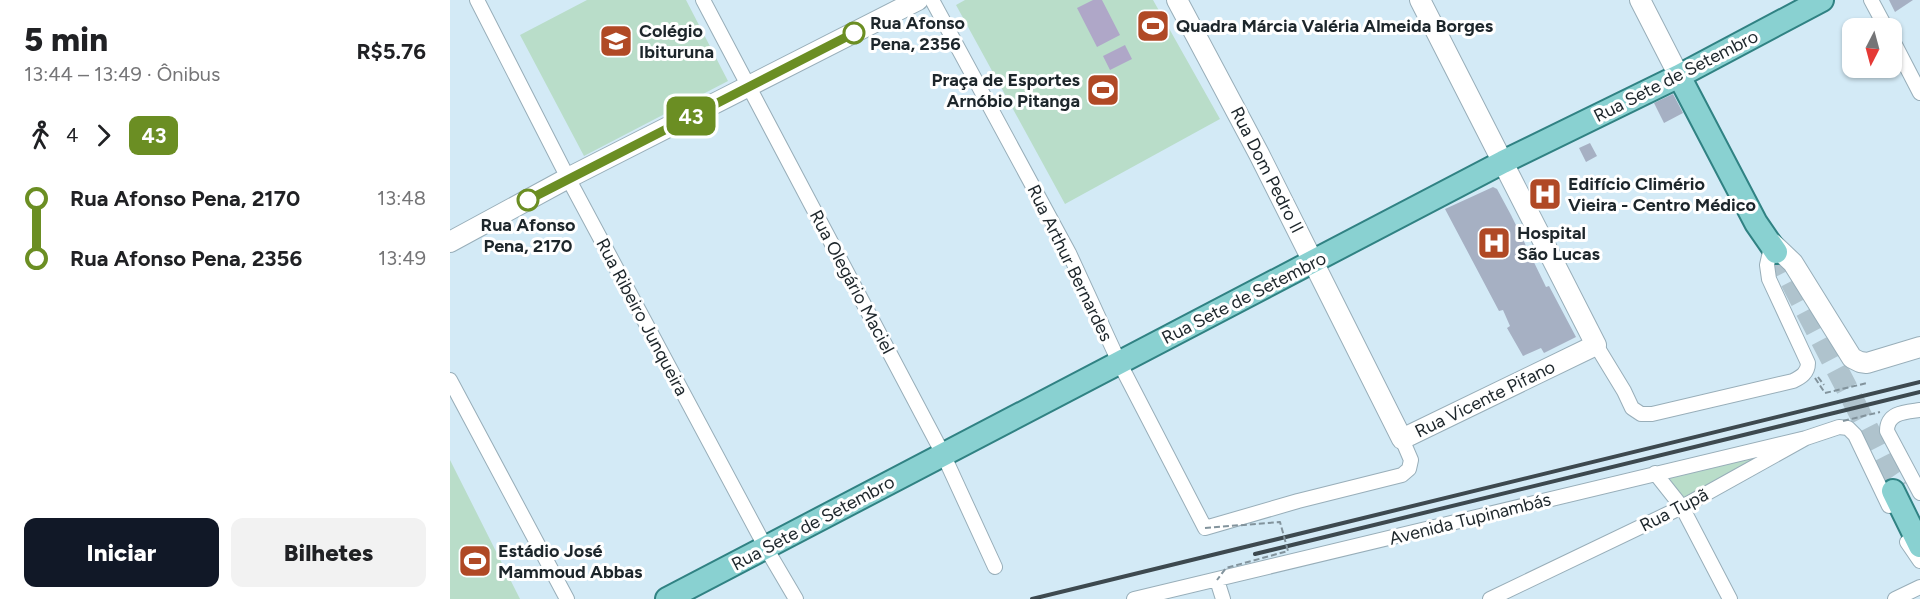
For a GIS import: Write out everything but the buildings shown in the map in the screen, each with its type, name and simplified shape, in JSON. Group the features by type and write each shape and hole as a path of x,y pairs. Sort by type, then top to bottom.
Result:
{"main road":[{"name":"Rua Sete de Setembro","path":"667,599 1503,162 1685,73 1822,0"},
{"path":"1685,73 1756,223 1774,248"},
{"path":"1905,490 1920,518"},
{"path":"1905,490 1920,546"}],"street":[{"name":"Rua Ribeiro Junqueira","path":"477,0 568,178 766,548 796,599"},
{"name":"Rua Olegário Maciel","path":"703,0 943,454 995,567"},
{"path":"450,242 568,178 918,0"},
{"name":"Rua Arthur Bernardes","path":"932,0 1069,253 1119,362 1205,528"},
{"name":"Rua Dom Pedro II","path":"1177,0 1259,154 1402,439"},
{"path":"1420,0 1596,345 1635,412 1652,414 1793,381 1807,370 1807,360 1769,279 1767,264 1774,248 1793,263 1847,352 1856,360 1867,363 1920,347"},
{"path":"1640,0 1685,73"},
{"path":"1654,0 1685,73"},
{"path":"1871,0 1881,18"},
{"path":"1902,58 1920,93"},
{"name":"Rua Vicente Pifano","path":"1205,528 1298,501 1402,475 1411,465 1402,439 1596,345"},
{"path":"450,380 567,599"},
{"path":"1905,490 1887,425 1896,415 1920,410"},
{"name":"Rua Tupã","path":"1490,599 1682,507 1806,438 1839,427 1848,428 1856,435 1903,535 1920,561"},
{"name":"Avenida Tupinambás","path":"1134,599 1806,438"},
{"path":"1655,473 1682,507 1730,599"},
{"path":"1217,580 1222,599"},
{"path":"1895,599 1920,587"}],"path":[{"path":"1825,393 1867,383"},
{"path":"1843,421 1880,412"},
{"path":"1205,528 1280,522 1288,550 1226,568 1217,580"}],"green space":[{"name":"Colégio Ibituruna","path":"587,0 686,0 728,81 584,156 520,35"},
{"name":"Praça de Esportes Arnóbio Pitanga","path":"965,0 1153,0 1220,119 1065,204 956,5"},
{"path":"1788,445 1684,502 1667,474"},
{"name":"Estádio José Mammoud Abbas","path":"450,460 520,599 450,599"}],"shaded area":[{"path":"1093,0 1102,0 1120,35 1097,47 1077,8"},
{"path":"1125,45 1132,59 1110,70 1103,56"}],"tunnel":[{"path":"1776,252 1883,458 1902,486"}],"railway":[{"path":"1032,599 1920,382"},
{"path":"1255,554 1920,392"}],"bus line":[{"name":"43","path":"528,200 854,33"}],"place":[{"name":"Quadra Márcia Valéria Almeida Borges","path":"1153,26"},
{"name":"Rua Afonso Pena, 2356","path":"854,33"},
{"name":"Colégio Ibituruna","path":"616,41"},
{"name":"Praça de Esportes Arnóbio Pitanga","path":"1103,90"},
{"name":"Edifício Climério Vieira - Centro Médico","path":"1545,194"},
{"name":"Rua Afonso Pena, 2170","path":"528,200"},
{"name":"Hospital São Lucas","path":"1494,243"},
{"name":"Estádio José Mammoud Abbas","path":"475,561"}]}
